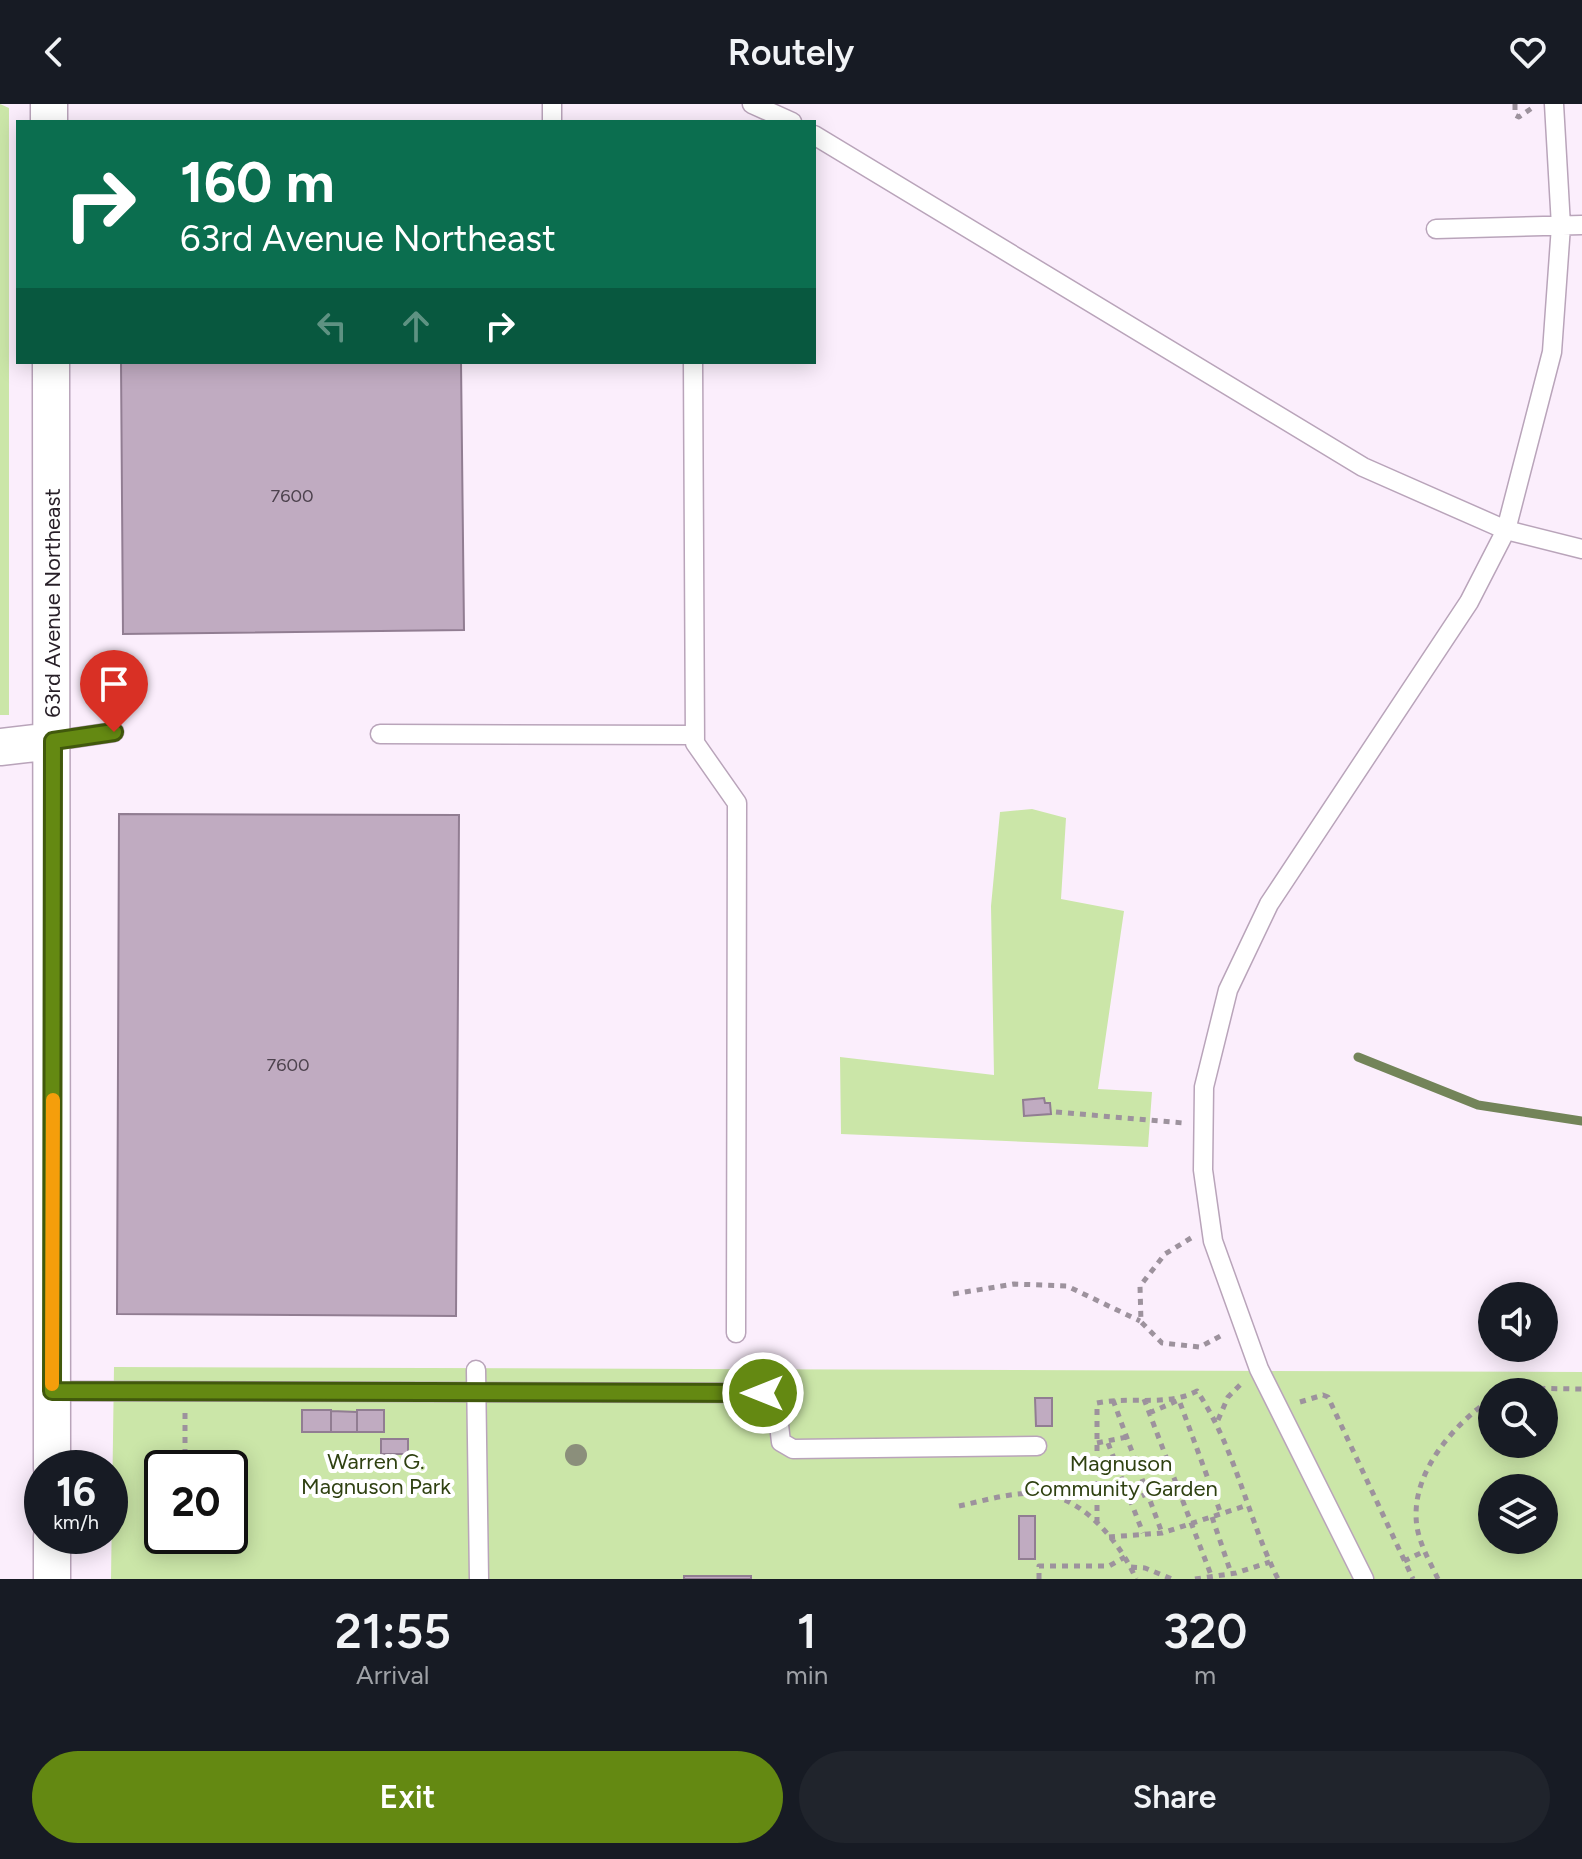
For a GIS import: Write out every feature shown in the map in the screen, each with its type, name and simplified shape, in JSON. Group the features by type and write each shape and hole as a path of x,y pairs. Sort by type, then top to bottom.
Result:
{"street":[{"name":"63rd Avenue Northeast","path":"51,364 52,1450"},
{"path":"0,747 53,741"},
{"path":"52,1554 52,1579"}],"lane":[{"path":"752,104 791,115"},
{"path":"1364,1579 1259,1369 1213,1241 1203,1170 1204,1087 1228,990 1269,904 1469,602 1506,530 1532,441 1552,352 1561,226 1554,104"},
{"path":"816,136 1363,467 1506,530 1582,549"},
{"path":"1436,229 1582,225"},
{"path":"693,364 695,743 737,803 736,1333"},
{"path":"53,741 114,732"},
{"path":"380,734 695,735"},
{"path":"476,1370 479,1579"},
{"path":"52,1391 763,1393 776,1399 781,1442 793,1449 1037,1446"}],"path":[{"path":"1515,104 1515,115 1519,117 1537,104"},
{"path":"1056,1112 1204,1125"},
{"path":"1141,1322 1140,1286 1165,1254 1212,1224"},
{"path":"953,1294 1014,1284 1067,1286 1141,1322 1162,1343 1200,1347 1243,1325"},
{"path":"1217,1421 1228,1397 1242,1383"},
{"path":"1558,1389 1582,1389"},
{"path":"1149,1413 1197,1391 1217,1421 1278,1579"},
{"path":"1296,1393 1301,1403 1323,1395 1328,1397 1413,1579"},
{"path":"1144,1399 1211,1575"},
{"path":"1097,1523 1097,1403 1113,1400 1179,1400"},
{"path":"1113,1400 1162,1533"},
{"path":"1179,1400 1221,1514"},
{"path":"1438,1579 1418,1528 1417,1493 1446,1441 1478,1411"},
{"path":"185,1432 185,1450"},
{"path":"1097,1443 1127,1437"},
{"path":"1108,1443 1143,1533"},
{"path":"1097,1472 1120,1472"},
{"path":"1131,1501 1175,1481"},
{"path":"959,1506 1010,1495 1049,1495 1068,1501 1097,1523 1125,1557 1136,1579"},
{"path":"1108,1537 1162,1533 1248,1505"},
{"path":"1212,1517 1235,1575"},
{"path":"1404,1561 1425,1551"},
{"path":"1039,1579 1039,1566 1109,1566 1125,1557"},
{"path":"1195,1579 1235,1575 1270,1562"},
{"path":"1131,1567 1145,1568 1172,1579"}],"green space":[{"path":"0,104 9,108 9,715 0,715"},
{"path":"1032,809 1066,818 1061,899 1124,911 1098,1089 1152,1092 1148,1147 841,1134 840,1057 994,1075 991,906 1000,812"},
{"name":"Warren G. Magnuson Park","path":"114,1367 1582,1372 1582,1579 111,1579 111,1554 128,1554 128,1450 113,1450"}],"building":[{"path":"121,364 461,364 464,630 123,634"},
{"path":"119,814 459,815 456,1316 117,1314"},
{"path":"1044,1098 1045,1103 1050,1103 1051,1114 1024,1116 1023,1100"},
{"path":"1035,1398 1052,1398 1052,1426 1036,1426"},
{"path":"302,1410 331,1410 331,1432 302,1432"},
{"path":"357,1410 384,1410 384,1432 357,1432"},
{"path":"331,1411 357,1412 357,1432 331,1432"},
{"path":"381,1439 408,1439 408,1454 381,1454"},
{"path":"1019,1516 1035,1516 1035,1559 1019,1559"},
{"path":"684,1576 751,1576 751,1579 684,1579"}],"waterway":[{"path":"1358,1057 1478,1105 1582,1121"}],"slow traffic":[{"path":"52,1384 53,1100"}],"route":[{"path":"114,732 53,741 52,1391 763,1393"}],"park label":[{"name":"Magnuson Community Garden","path":"1121,1476"}]}
